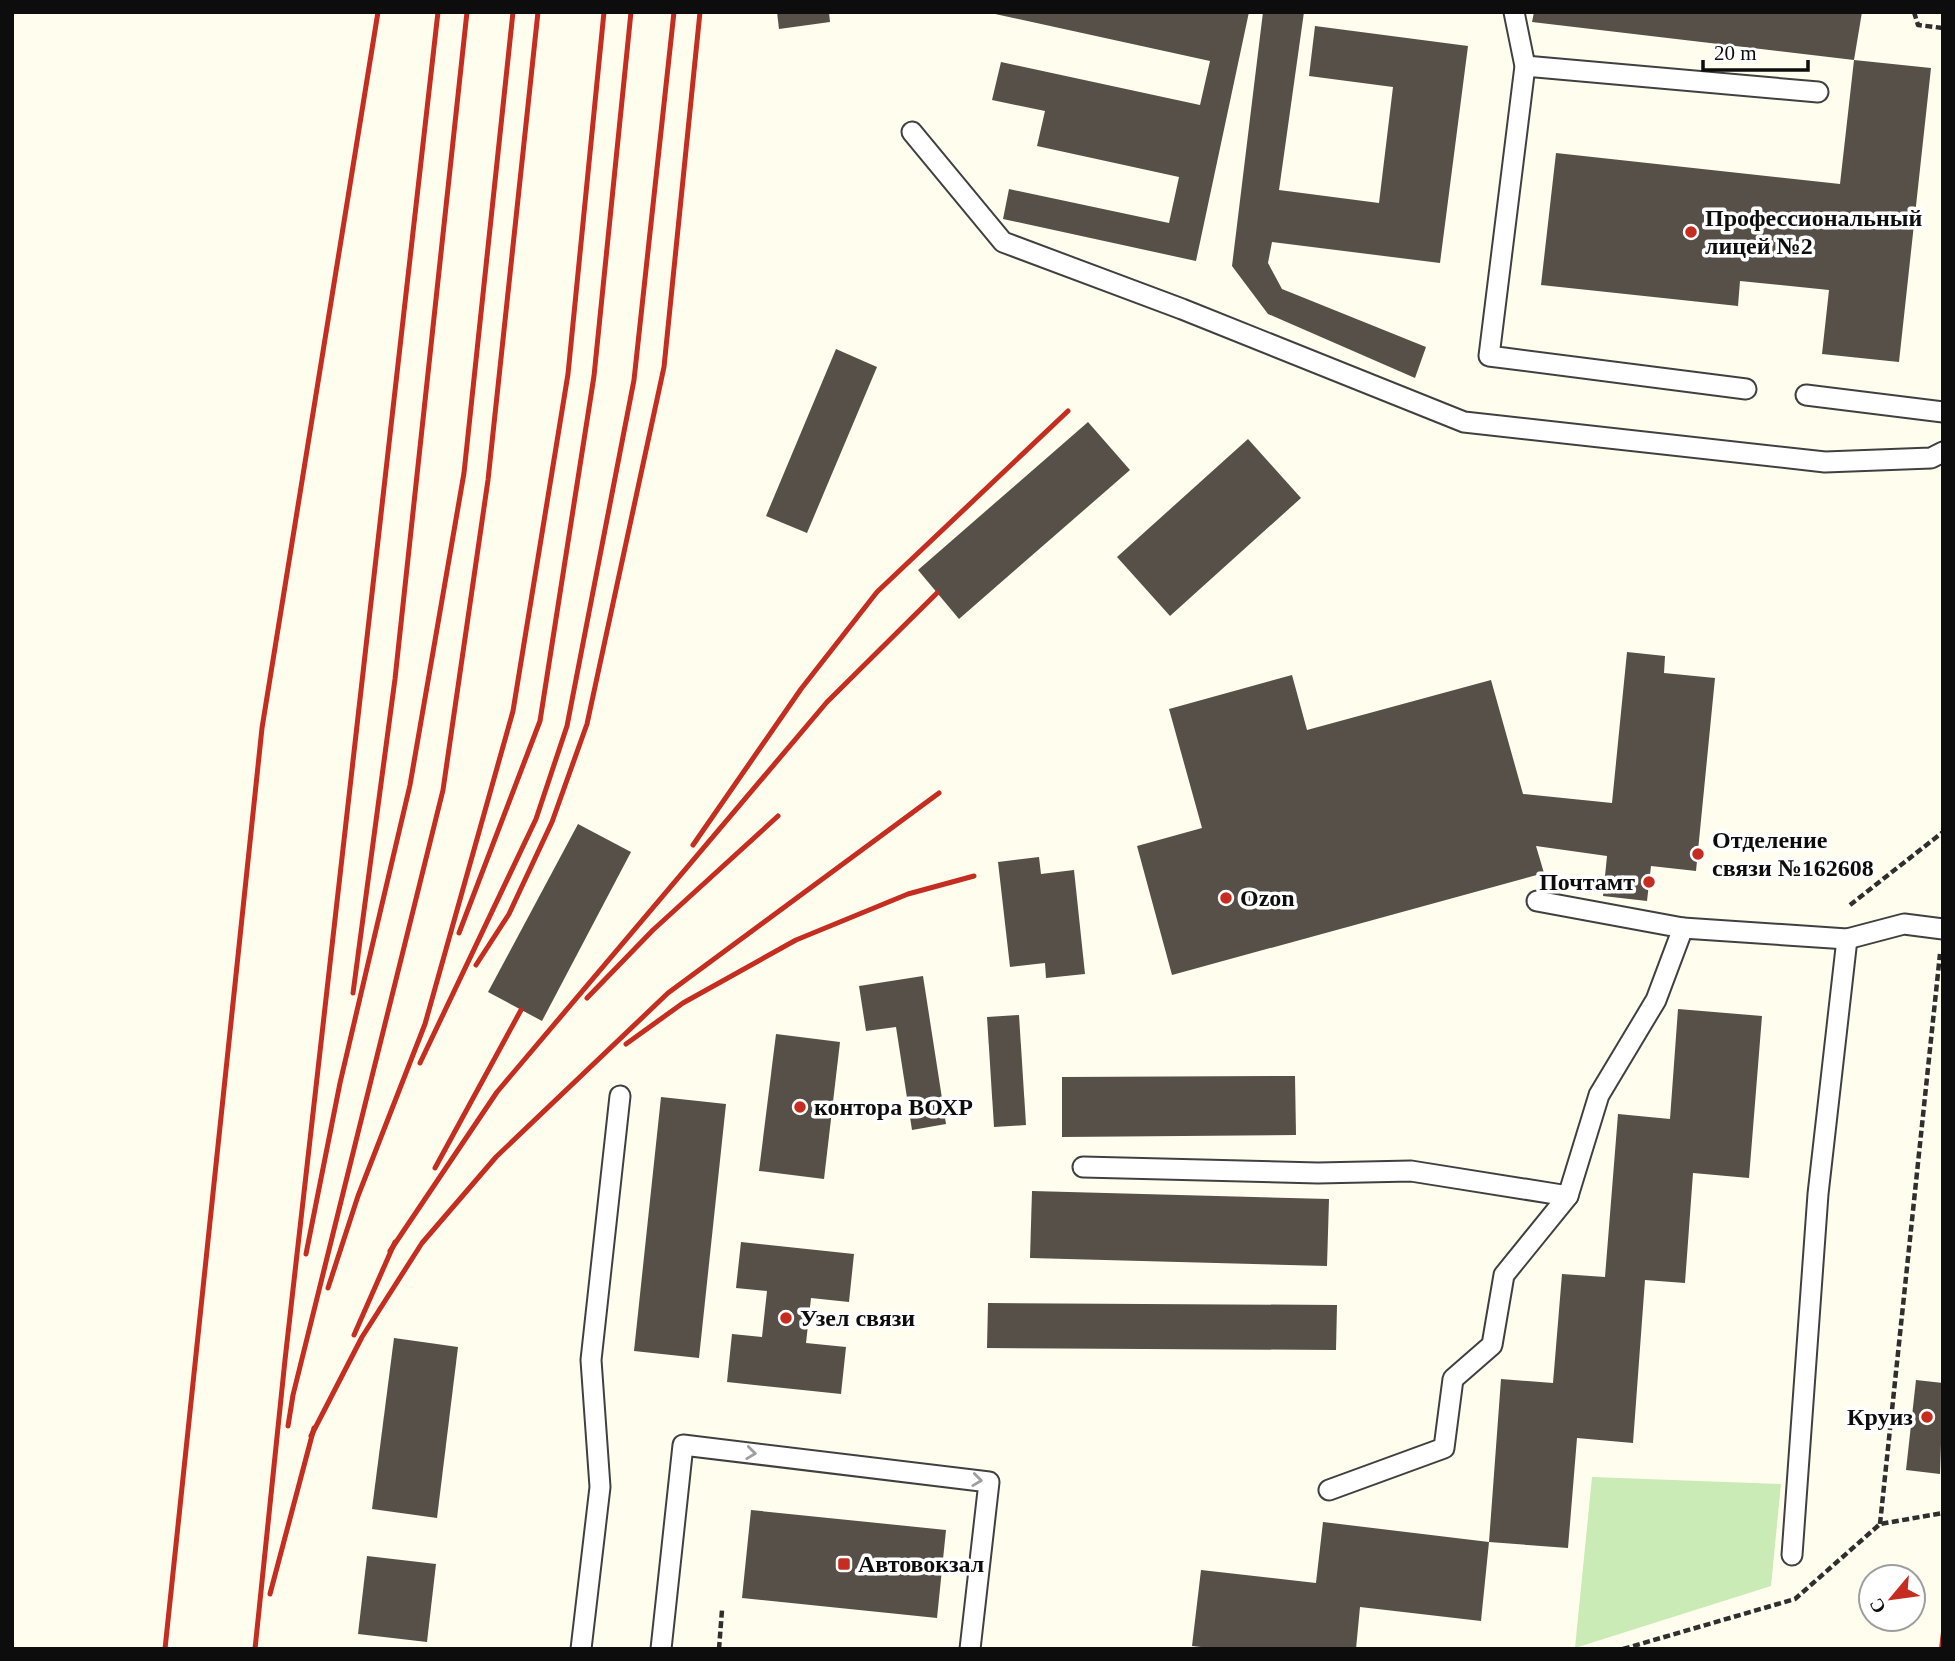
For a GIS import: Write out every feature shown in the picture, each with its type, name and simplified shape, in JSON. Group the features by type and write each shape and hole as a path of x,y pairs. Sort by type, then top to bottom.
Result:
{"lane":[{"path":"1514,12 1525,66 1489,356 1746,388"},
{"path":"1525,66 1818,92"},
{"path":"912,132 1003,242 1182,309 1464,422 1825,462 1931,458 1943,452"},
{"path":"1806,396 1943,412"},
{"path":"1536,901 1683,928 1847,939 1904,924 1943,929"},
{"path":"1329,1490 1444,1448 1453,1379 1492,1345 1504,1275 1568,1196 1599,1095 1656,1000 1683,928"},
{"path":"1792,1556 1818,1194 1847,939"},
{"path":"581,1649 600,1488 591,1360 620,1096"},
{"path":"1083,1167 1318,1173 1410,1171 1568,1196"},
{"path":"662,1649 684,1445 989,1482 970,1649"}],"path":[{"path":"1914,12 1918,25 1943,28"},
{"path":"1850,905 1943,832"},
{"path":"1880,1524 1943,929"},
{"path":"1623,1649 1795,1599 1880,1524 1943,1513"},
{"path":"719,1649 722,1610"}],"green space":[{"path":"1592,1477 1781,1484 1771,1586 1575,1648"}],"building":[{"path":"777,12 829,12 830,22 779,29"},
{"path":"986,12 1249,12 1196,261 1003,219 1009,189 1169,223 1179,177 1037,146 1045,111 992,100 1001,62 1200,105 1210,61"},
{"path":"1263,12 1304,12 1279,190 1379,203 1393,87 1309,76 1315,26 1468,46 1440,263 1272,242 1268,263 1282,289 1426,347 1415,378 1268,314 1232,266"},
{"path":"1534,12 1862,12 1854,60 1532,22"},
{"name":"Профессиональный лицей №2","path":"1854,60 1931,68 1899,362 1822,354 1829,290 1740,281 1738,306 1541,285 1556,153 1840,184"},
{"path":"836,349 877,367 807,533 766,516"},
{"path":"1088,422 1130,470 959,619 918,570"},
{"path":"1248,439 1301,498 1170,616 1117,557"},
{"path":"1627,652 1665,656 1664,673 1715,678 1696,871 1651,866 1647,901 1603,896 1607,856 1536,846 1544,873 1172,975 1137,846 1202,828 1169,709 1292,675 1307,730 1491,680 1523,794 1612,803"},
{"path":"578,824 631,852 542,1021 488,992"},
{"path":"1039,857 1041,874 1074,870 1085,974 1046,978 1045,963 1010,967 998,862"},
{"path":"923,976 946,1124 912,1130 896,1027 866,1031 859,986"},
{"path":"1678,1009 1762,1016 1749,1178 1693,1173 1685,1283 1645,1280 1633,1443 1577,1438 1568,1548 1489,1542 1501,1379 1553,1383 1562,1274 1605,1277 1618,1114 1670,1119"},
{"path":"1019,1015 1026,1125 994,1127 987,1017"},
{"name":"контора ВОХР","path":"776,1034 840,1042 824,1179 759,1171"},
{"path":"1295,1076 1296,1135 1062,1137 1062,1077"},
{"path":"661,1097 726,1104 699,1358 634,1351"},
{"path":"1032,1191 1329,1199 1327,1266 1030,1258"},
{"name":"Узел связи","path":"741,1242 854,1254 849,1302 811,1298 806,1343 846,1347 841,1394 727,1382 732,1334 762,1337 767,1291 736,1288"},
{"path":"988,1303 1337,1305 1336,1350 987,1348"},
{"path":"394,1338 458,1347 437,1518 372,1509"},
{"name":"Круиз","path":"1916,1380 1943,1383 1940,1474 1906,1470"},
{"name":"Автовокзал","path":"751,1510 946,1530 937,1618 742,1598"},
{"path":"1323,1522 1489,1542 1481,1621 1360,1607 1356,1649 1220,1649 1192,1646 1201,1570 1316,1583"},
{"path":"367,1556 436,1564 427,1642 358,1634"}],"tram line":[{"path":"1940,1649 1943,1623"}],"railway":[{"path":"165,1649 262,728 378,12"},
{"path":"255,1649 285,1360 438,12"},
{"path":"353,993 395,679 467,12"},
{"path":"306,1254 340,1083 410,785 464,473 513,12"},
{"path":"288,1426 293,1395 443,790 488,480 538,12"},
{"path":"328,1288 358,1196 425,1024 513,711 568,374 604,12"},
{"path":"459,933 540,721 594,376 631,12"},
{"path":"420,1063 536,819 567,726 634,380 674,12"},
{"path":"476,965 509,914 552,822 587,724 664,367 700,12"},
{"path":"693,845 801,689 877,592 1068,411"},
{"path":"390,1251 497,1092 827,702 937,593"},
{"path":"311,1436 362,1337 422,1243 496,1157 668,993 939,793"},
{"path":"587,998 653,930 778,816"},
{"path":"626,1044 683,1003 796,940 908,894 974,876"},
{"path":"435,1168 521,1010"},
{"path":"354,1335 395,1242"},
{"path":"270,1594 314,1428"}],"place":[{"name":"Профессиональный лицей №2","path":"1691,232"},
{"name":"Отделение связи №162608","path":"1698,854"},
{"name":"Почтамт","path":"1649,882"},
{"name":"Ozon","path":"1226,898"},
{"name":"контора ВОХР","path":"800,1107"},
{"name":"Узел связи","path":"786,1318"},
{"name":"Круиз","path":"1927,1417"},
{"name":"Автовокзал","path":"844,1564"}]}
